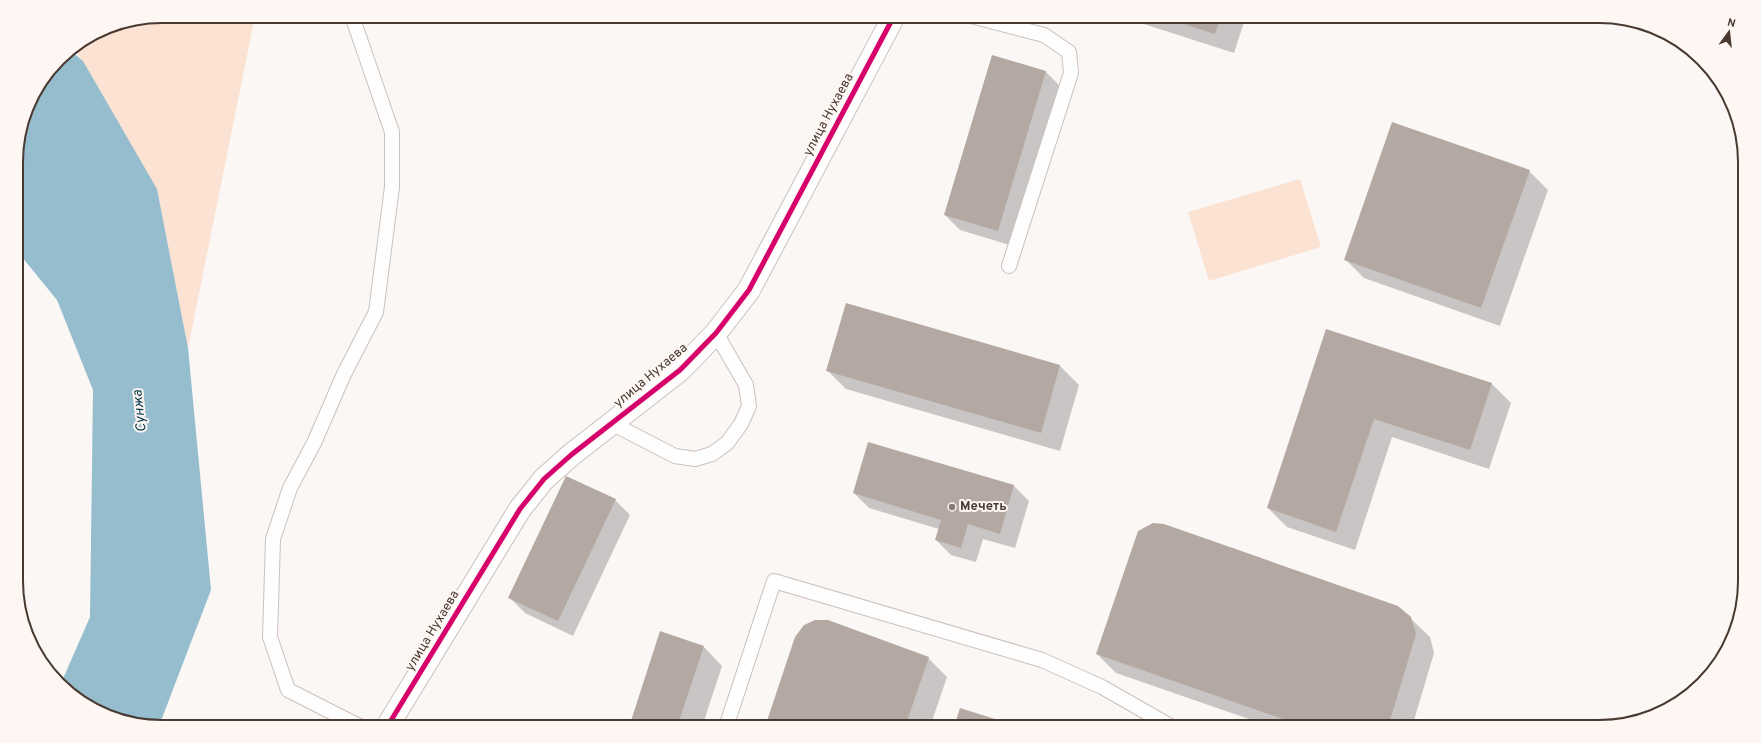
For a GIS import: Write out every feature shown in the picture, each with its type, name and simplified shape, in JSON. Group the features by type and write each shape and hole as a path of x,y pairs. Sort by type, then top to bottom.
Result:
{"street":[{"name":"улица Нухаева","path":"391,720 520,509 544,479 680,370 716,332 749,290 890,23"}],"lane":[{"path":"347,720 288,690 270,637 273,539 290,488 314,443 344,374 376,312 392,187 392,132 354,23"},
{"path":"998,23 1044,35 1069,52 1071,73 1009,266"},
{"path":"612,423 675,456 695,459 712,454 727,443 741,424 749,406 746,385 716,332"},
{"path":"728,720 774,581 1042,660 1102,687 1160,720"}],"shaded area":[{"path":"153,23 254,23 188,348 157,189 77,53 101,37 118,30 135,26"},
{"path":"1300,179 1321,247 1209,281 1188,212"}],"water":[{"name":"Сунжа","path":"75,54 83,61 157,189 188,348 211,590 161,720 144,719 109,709 78,691 63,678 90,617 93,390 57,300 23,258 23,153 30,118 37,101 52,78"}],"building":[{"path":"1181,23 1219,23 1215,34"},
{"path":"992,55 1046,71 998,231 944,215"},
{"path":"1392,122 1530,170 1481,308 1344,260"},
{"path":"846,303 1060,365 1041,433 826,371"},
{"path":"1326,329 1492,383 1470,450 1374,419 1336,532 1267,508"},
{"name":"Мечеть","path":"868,442 1014,485 1000,534 968,524 961,548 935,540 941,520 853,493"},
{"path":"566,476 616,499 558,621 508,598"},
{"path":"1153,523 1164,524 1398,606 1411,617 1416,634 1390,720 1286,720 1096,654 1138,531"},
{"path":"815,620 828,620 929,657 907,720 767,720 795,637 804,625"},
{"path":"660,631 704,646 679,720 631,720"},
{"path":"960,708 998,720 956,720"}],"cycle path":[{"path":"391,720 520,509 544,479 571,455 680,370 716,333 749,290 890,23"}],"place":[{"name":"Мечеть","path":"952,507"}]}
